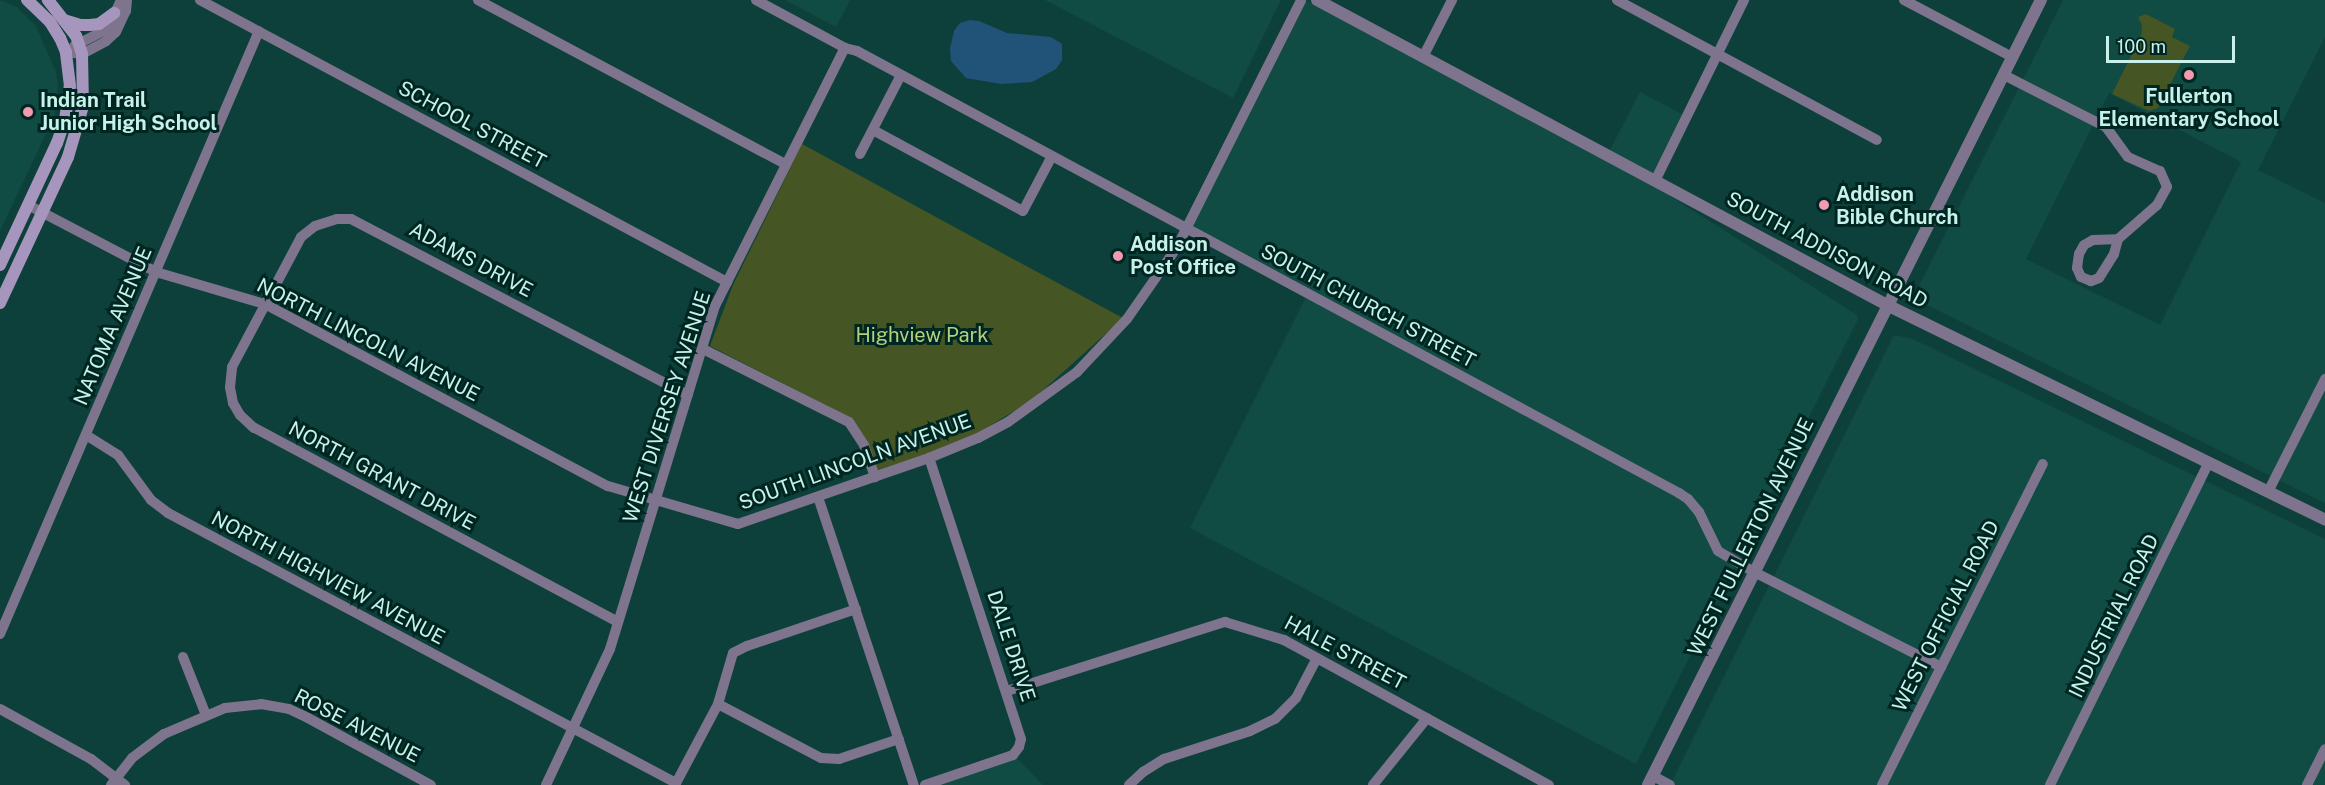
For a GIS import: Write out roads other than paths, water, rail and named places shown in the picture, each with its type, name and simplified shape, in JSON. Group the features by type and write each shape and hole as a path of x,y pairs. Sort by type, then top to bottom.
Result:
{"main road":[{"path":"0,265 65,120 70,86 66,52 50,22 27,0"},
{"path":"0,303 76,136 83,106 80,49 64,20 48,0"},
{"path":"64,20 80,25 99,24 114,13"}],"street":[{"path":"80,49 108,29 121,0"},
{"path":"66,52 98,47 116,32 126,11 127,0"},
{"name":"SCHOOL STREET","path":"200,0 727,282"},
{"path":"478,0 785,164"},
{"name":"SOUTH CHURCH STREET","path":"756,0 845,48 857,51 1679,493 1688,499 1699,513 1718,551 1754,572 1941,667"},
{"name":"SOUTH LINCOLN AVENUE","path":"656,501 738,524 929,458 978,438 1008,422 1077,372 1137,307 1186,229 1301,0"},
{"name":"SOUTH ADDISON ROAD","path":"1317,0 1887,305 2325,520"},
{"path":"1423,57 1452,0"},
{"path":"1617,0 1877,140"},
{"path":"1655,181 1744,0"},
{"path":"1905,0 2012,57"},
{"name":"WEST FULLERTON AVENUE","path":"1650,781 2041,0"},
{"name":"NATOMA AVENUE","path":"0,634 259,31"},
{"name":"WEST DIVERSEY AVENUE","path":"546,785 601,674 715,306 845,48"},
{"path":"860,154 901,75"},
{"path":"2004,75 2106,127 2128,157 2160,171 2167,187 2157,205 2118,239 2114,254 2099,278 2091,281 2081,277 2076,268 2084,244 2093,240 2118,239"},
{"path":"873,130 1023,211 1052,156"},
{"name":"NORTH LINCOLN AVENUE","path":"28,205 156,272 265,303 608,486 656,501"},
{"name":"ADAMS DRIVE","path":"265,303 308,230 328,221 351,219 688,395"},
{"name":"NORTH GRANT DRIVE","path":"265,303 235,360 231,374 233,403 245,421 618,622"},
{"path":"703,349 849,422 864,446 875,477"},
{"path":"2268,492 2325,379"},
{"name":"NORTH HIGHVIEW AVENUE","path":"86,435 118,455 150,500 168,513 675,784"},
{"name":"DALE DRIVE","path":"925,785 1006,758 1017,752 1021,739 929,458"},
{"name":"INDUSTRIAL ROAD","path":"2050,785 2209,462"},
{"name":"WEST OFFICIAL ROAD","path":"1882,785 2043,464"},
{"path":"818,497 914,785"},
{"path":"675,784 718,704 733,653 747,646 856,609"},
{"name":"HALE STREET","path":"1007,691 1225,622 1263,631 1317,658 1549,785"},
{"path":"183,657 206,715"},
{"path":"1129,785 1143,772 1164,759 1250,731 1275,719 1296,698 1317,658"},
{"name":"ROSE AVENUE","path":"113,781 149,744 164,734 206,715 246,704 261,704 289,709 411,780 431,785"},
{"path":"718,704 814,756 838,759 899,739"},
{"path":"0,709 92,759 113,781 125,785"},
{"path":"1373,785 1427,718"},
{"path":"2307,785 2325,749"},
{"path":"1650,781 1670,785"}],"water":[{"path":"970,20 979,21 1007,33 1051,37 1062,44 1062,60 1056,69 1032,82 1001,84 966,78 951,61 950,49 954,31 960,23"}],"place":[{"name":"Fullerton Elementary School","path":"2189,75"},
{"name":"Indian Trail Junior High School","path":"28,112"},
{"name":"Addison Bible Church","path":"1824,205"},
{"name":"Addison Post Office","path":"1118,256"}],"park label":[{"name":"Highview Park","path":"922,335"}]}
